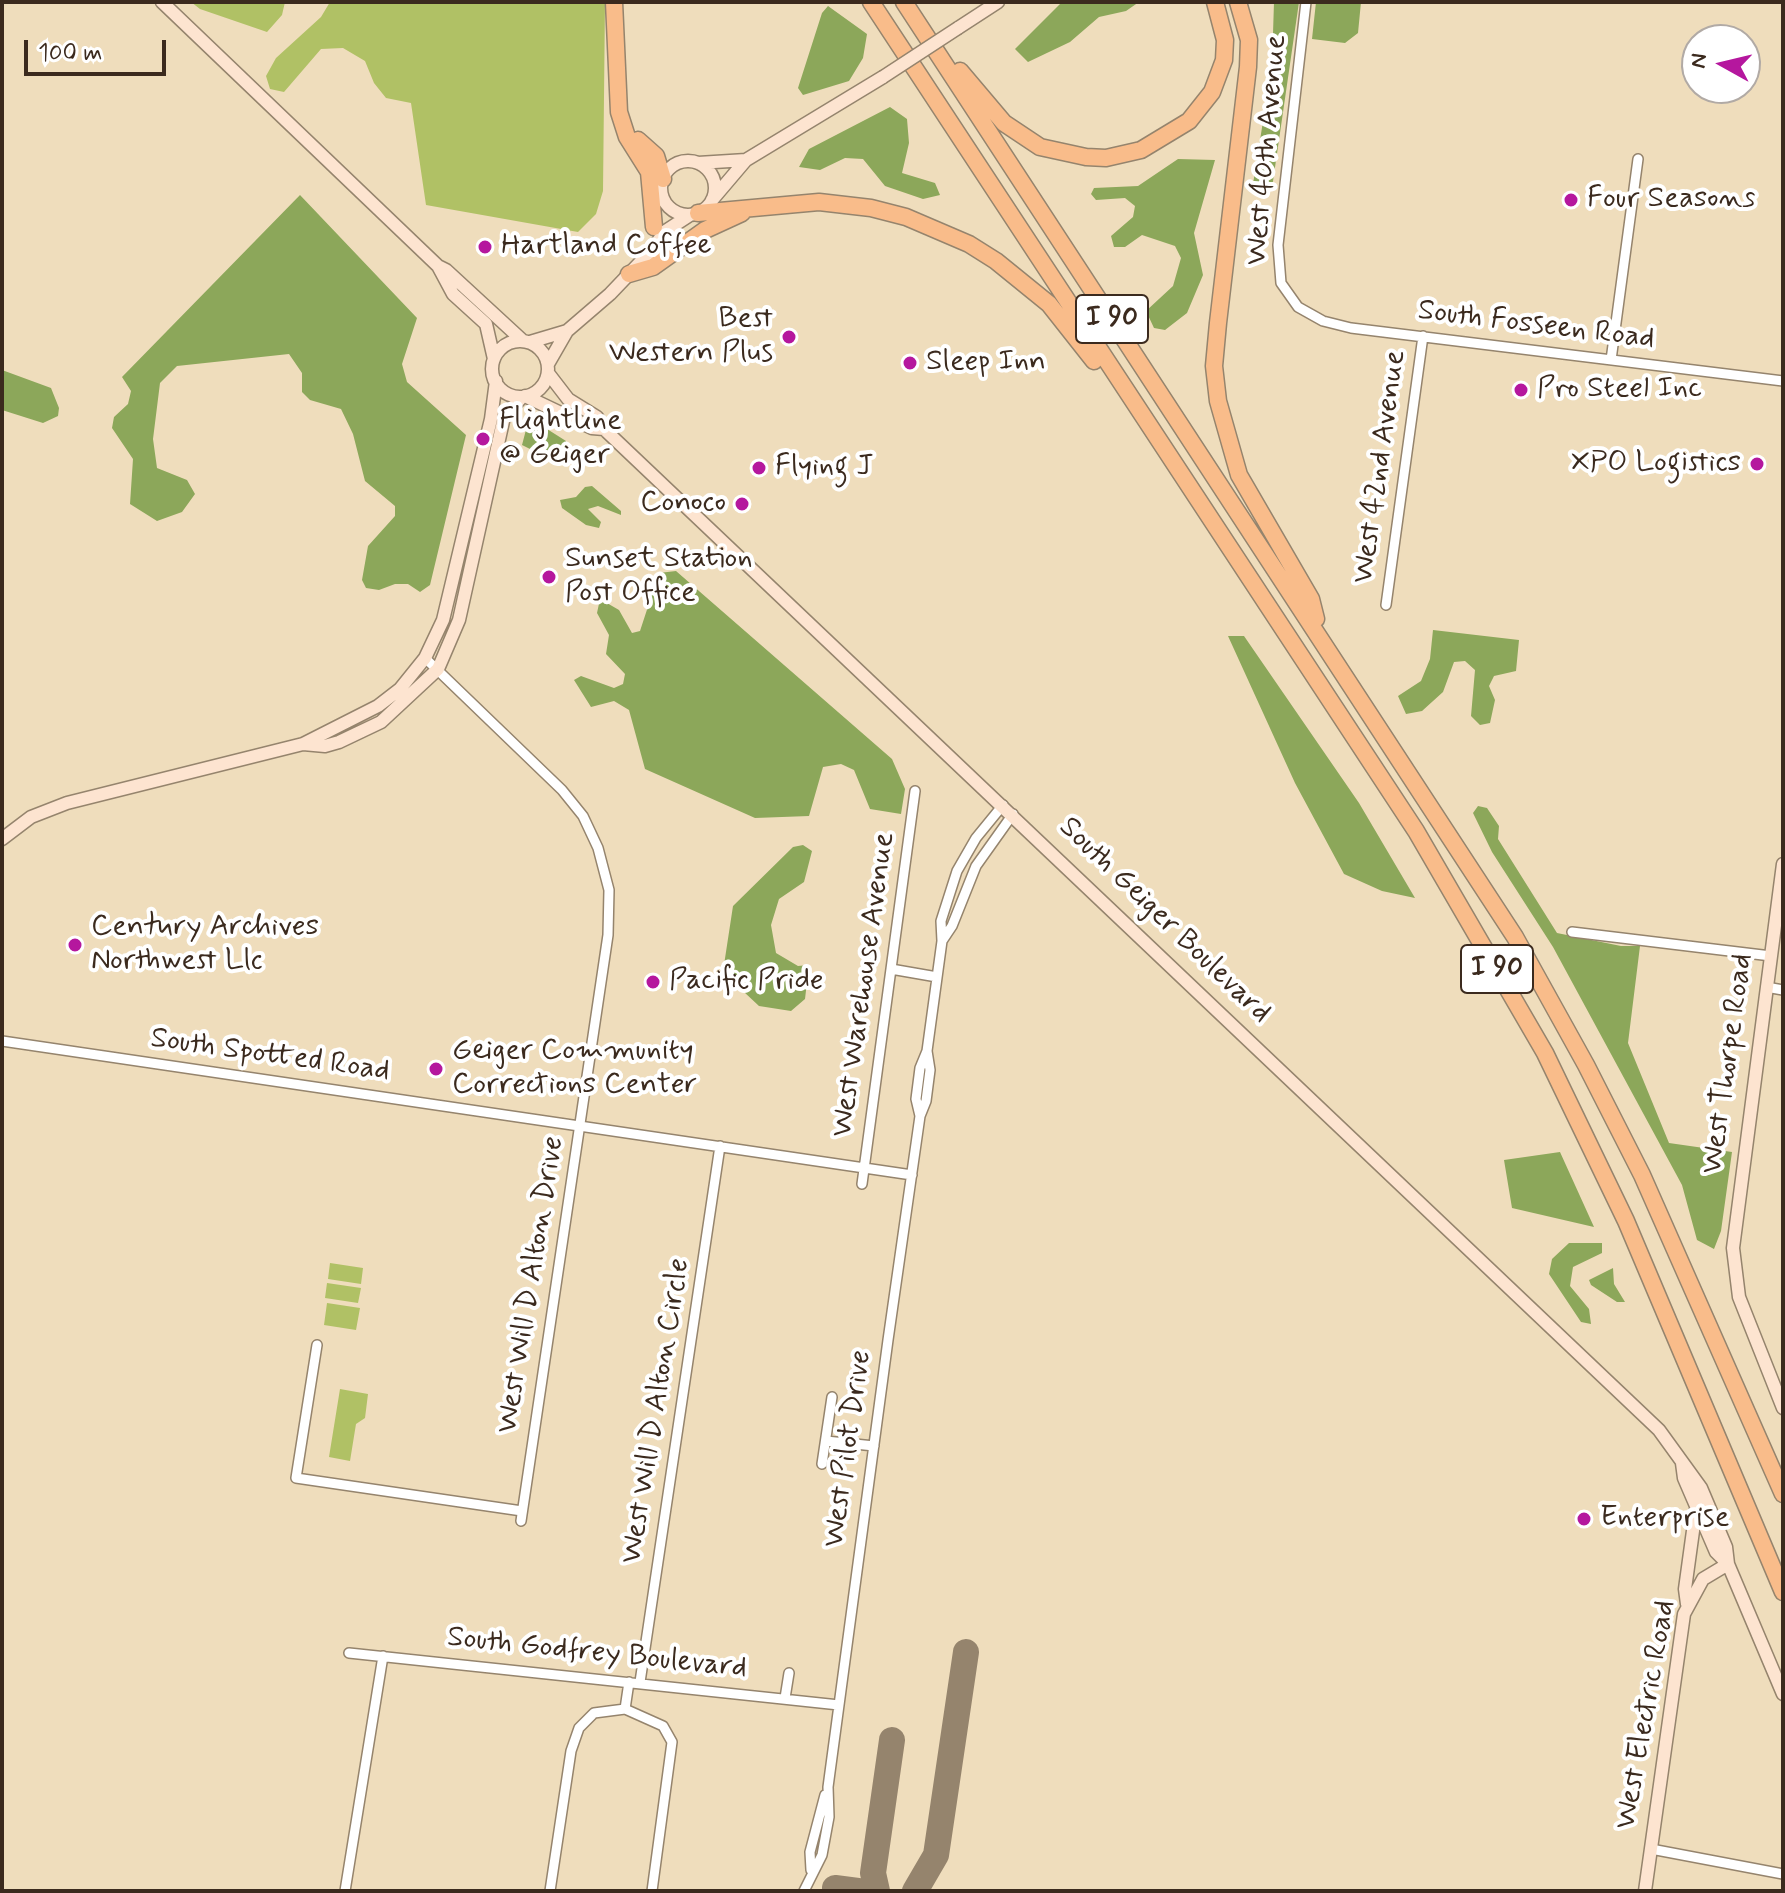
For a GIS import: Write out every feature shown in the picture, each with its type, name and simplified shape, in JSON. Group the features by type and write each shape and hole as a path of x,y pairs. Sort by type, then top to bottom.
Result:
{"highway":[{"path":"614,2 616,93 627,137 649,172 654,227"},
{"name":"I 90","path":"871,2 1416,831 1545,1053 1626,1221 1783,1592"},
{"name":"I 90","path":"904,2 1483,885 1586,1065 1682,1261 1783,1494"},
{"path":"939,56 960,72 1004,123 1040,147 1061,154 1106,158 1141,150 1161,140 1202,107 1224,60 1224,25 1215,2"},
{"path":"1238,2 1249,40 1248,67 1214,366 1218,401 1239,475 1311,599 1321,636"},
{"path":"624,123 656,156 662,187"},
{"path":"694,214 819,202 871,208 906,217 969,244 996,261 1049,304 1096,364 1127,392"},
{"path":"634,269 653,267 722,221 766,205"}],"street":[{"path":"163,2 438,266 526,342 538,347 548,368"},
{"path":"303,744 325,746 381,722 438,669 459,620 504,417 523,396 540,388 567,331 634,269 664,232 712,201 746,160 883,77 998,2"},
{"name":"West 40th Avenue","path":"1290,300 1279,277 1278,245 1306,2"},
{"path":"1611,360 1638,159"},
{"path":"634,269 654,227 662,187 681,162 746,160"},
{"path":"698,163 711,174 714,183 712,201"},
{"path":"662,187 672,210 694,214"},
{"path":"2,839 31,817 67,803 303,744 378,706 400,689 425,658 440,628 452,590 491,419 496,381 486,324 453,294 438,266"},
{"name":"South Fosseen Road","path":"1290,300 1314,317 1336,325 1783,381"},
{"path":"494,361 503,347 567,331"},
{"name":"West 42nd Avenue","path":"1386,605 1423,336"},
{"name":"South Geiger Boulevard","path":"548,368 568,399 597,417 604,429 1648,1419 1681,1457 1701,1488 1726,1547 1728,1564 1783,1694"},
{"path":"496,381 508,394 523,396"},
{"name":"South Geiger Boulevard","path":"523,396 592,428 604,429"},
{"name":"West Will D Alton Drive","path":"317,1345 296,1478 521,1516 608,935 609,890 598,848 583,816 562,790 425,658"},
{"name":"West Warehouse Avenue","path":"862,1184 915,791"},
{"name":"West Pilot Drive","path":"804,1891 822,1855 826,1833 828,1787 874,1446 920,1116 926,1101 930,1070 927,1051 942,941 941,921 957,871 976,838 1008,809"},
{"name":"West Thorpe Road","path":"1783,864 1734,1221 1734,1270 1744,1311 1783,1408"},
{"path":"1572,932 1771,956"},
{"path":"891,969 937,977"},
{"path":"1766,987 1783,990"},
{"name":"South Spotted Road","path":"2,1041 912,1175"},
{"name":"West Will D Alton Circle","path":"640,1682 720,1146"},
{"path":"822,1464 832,1397"},
{"path":"826,1441 874,1446"},
{"name":"South Geiger Boulevard","path":"1681,1457 1695,1502 1716,1552 1728,1564"},
{"path":"1687,1604 1685,1589 1696,1521 1695,1502"},
{"name":"West Electric Road","path":"1645,1891 1687,1604 1703,1579 1728,1564"},
{"name":"South Godfrey Boulevard","path":"349,1653 839,1705"},
{"path":"345,1891 383,1656"},
{"path":"785,1698 789,1673"},
{"path":"625,1709 629,1682"},
{"path":"550,1891 571,1751 579,1728 594,1713 625,1709 663,1726 672,1742 652,1891"},
{"path":"1651,1849 1783,1874"}],"green space":[{"path":"191,2 285,2 282,15 267,32 200,9"},
{"path":"330,2 605,2 603,191 596,214 578,232 426,205 411,103 386,98 374,83 365,61 343,48 321,49 284,92 270,89 266,76 276,58 321,17"},
{"path":"1062,2 1139,2 1126,11 1099,17 1070,42 1028,62 1015,49"},
{"path":"1274,2 1299,2 1272,188 1253,184 1272,65"},
{"path":"1316,2 1361,2 1358,33 1345,43 1312,39"},
{"path":"828,6 867,34 863,58 849,81 803,95 798,88 822,13"},
{"path":"890,107 907,119 909,143 902,173 935,183 940,195 923,199 885,186 863,159 845,158 820,170 799,167 809,149"},
{"path":"1178,159 1215,160 1194,233 1203,275 1187,313 1165,330 1154,328 1146,311 1173,286 1181,258 1175,246 1142,235 1125,247 1114,247 1111,236 1133,217 1135,206 1125,198 1096,200 1091,194 1094,188 1138,186"},
{"path":"300,195 417,318 402,364 407,382 466,435 430,585 420,592 408,584 395,584 379,590 366,588 362,580 368,546 395,516 395,506 365,481 353,434 341,409 310,400 302,392 302,373 289,354 177,366 160,383 153,439 157,468 187,480 195,494 182,512 157,521 130,504 133,459 112,428 114,417 128,404 131,391 122,377"},
{"path":"2,370 51,388 59,408 58,416 43,423 2,410"},
{"path":"527,426 547,429 566,441 566,456 556,462 522,445"},
{"path":"592,486 621,511 621,515 598,506 588,509 601,522 599,528 586,525 562,508 560,500 576,497 585,487"},
{"path":"676,571 892,759 905,789 901,814 870,809 854,770 841,764 823,767 809,816 755,818 645,769 629,710 614,701 591,707 574,680 581,676 614,688 623,684 625,674 606,654 609,635 597,613 600,599 619,610 632,633 640,631 659,573"},
{"path":"1433,630 1519,640 1516,671 1494,676 1489,686 1495,700 1490,723 1480,725 1471,716 1475,670 1465,661 1454,662 1443,692 1422,711 1406,714 1398,696 1421,681 1430,659"},
{"path":"1228,636 1244,636 1359,803 1415,898 1382,891 1344,874 1295,783"},
{"path":"1478,806 1487,808 1499,826 1498,839 1557,933 1621,946 1640,946 1628,1043 1669,1143 1732,1152 1721,1231 1714,1249 1697,1240 1682,1185 1553,947 1492,852 1473,813"},
{"path":"803,845 812,851 804,882 779,899 771,925 776,953 798,966 809,965 805,999 791,1011 759,1006 729,978 722,978 733,906 793,847"},
{"path":"1560,1152 1594,1227 1512,1208 1504,1160"},
{"path":"1569,1243 1602,1243 1602,1253 1573,1267 1570,1286 1589,1309 1591,1324 1581,1322 1549,1274 1552,1259"},
{"path":"330,1263 363,1268 361,1284 328,1279"},
{"path":"1613,1268 1614,1284 1625,1302 1617,1302 1591,1285 1589,1280"},
{"path":"327,1283 361,1288 358,1303 325,1298"},
{"path":"327,1303 360,1308 356,1330 324,1325"},
{"path":"340,1389 368,1394 365,1418 356,1424 350,1461 329,1457"}],"taxiway":[{"path":"915,1891 936,1855 966,1652"},
{"path":"877,1891 873,1873 892,1740"},
{"path":"835,1888 858,1891"}],"place":[{"name":"Four Seasons","path":"1571,200"},
{"name":"Hartland Coffee","path":"485,247"},
{"name":"Best Western Plus","path":"789,337"},
{"name":"Sleep Inn","path":"910,363"},
{"name":"Pro Steel Inc","path":"1521,390"},
{"name":"Flightline @ Geiger","path":"483,439"},
{"name":"XPO Logistics","path":"1757,464"},
{"name":"Flying J","path":"759,468"},
{"name":"Conoco","path":"742,504"},
{"name":"Sunset Station Post Office","path":"549,577"},
{"name":"Century Archives Northwest Llc","path":"75,945"},
{"name":"Pacific Pride","path":"653,982"},
{"name":"Geiger Community Corrections Center","path":"436,1069"},
{"name":"Enterprise","path":"1584,1519"}]}
